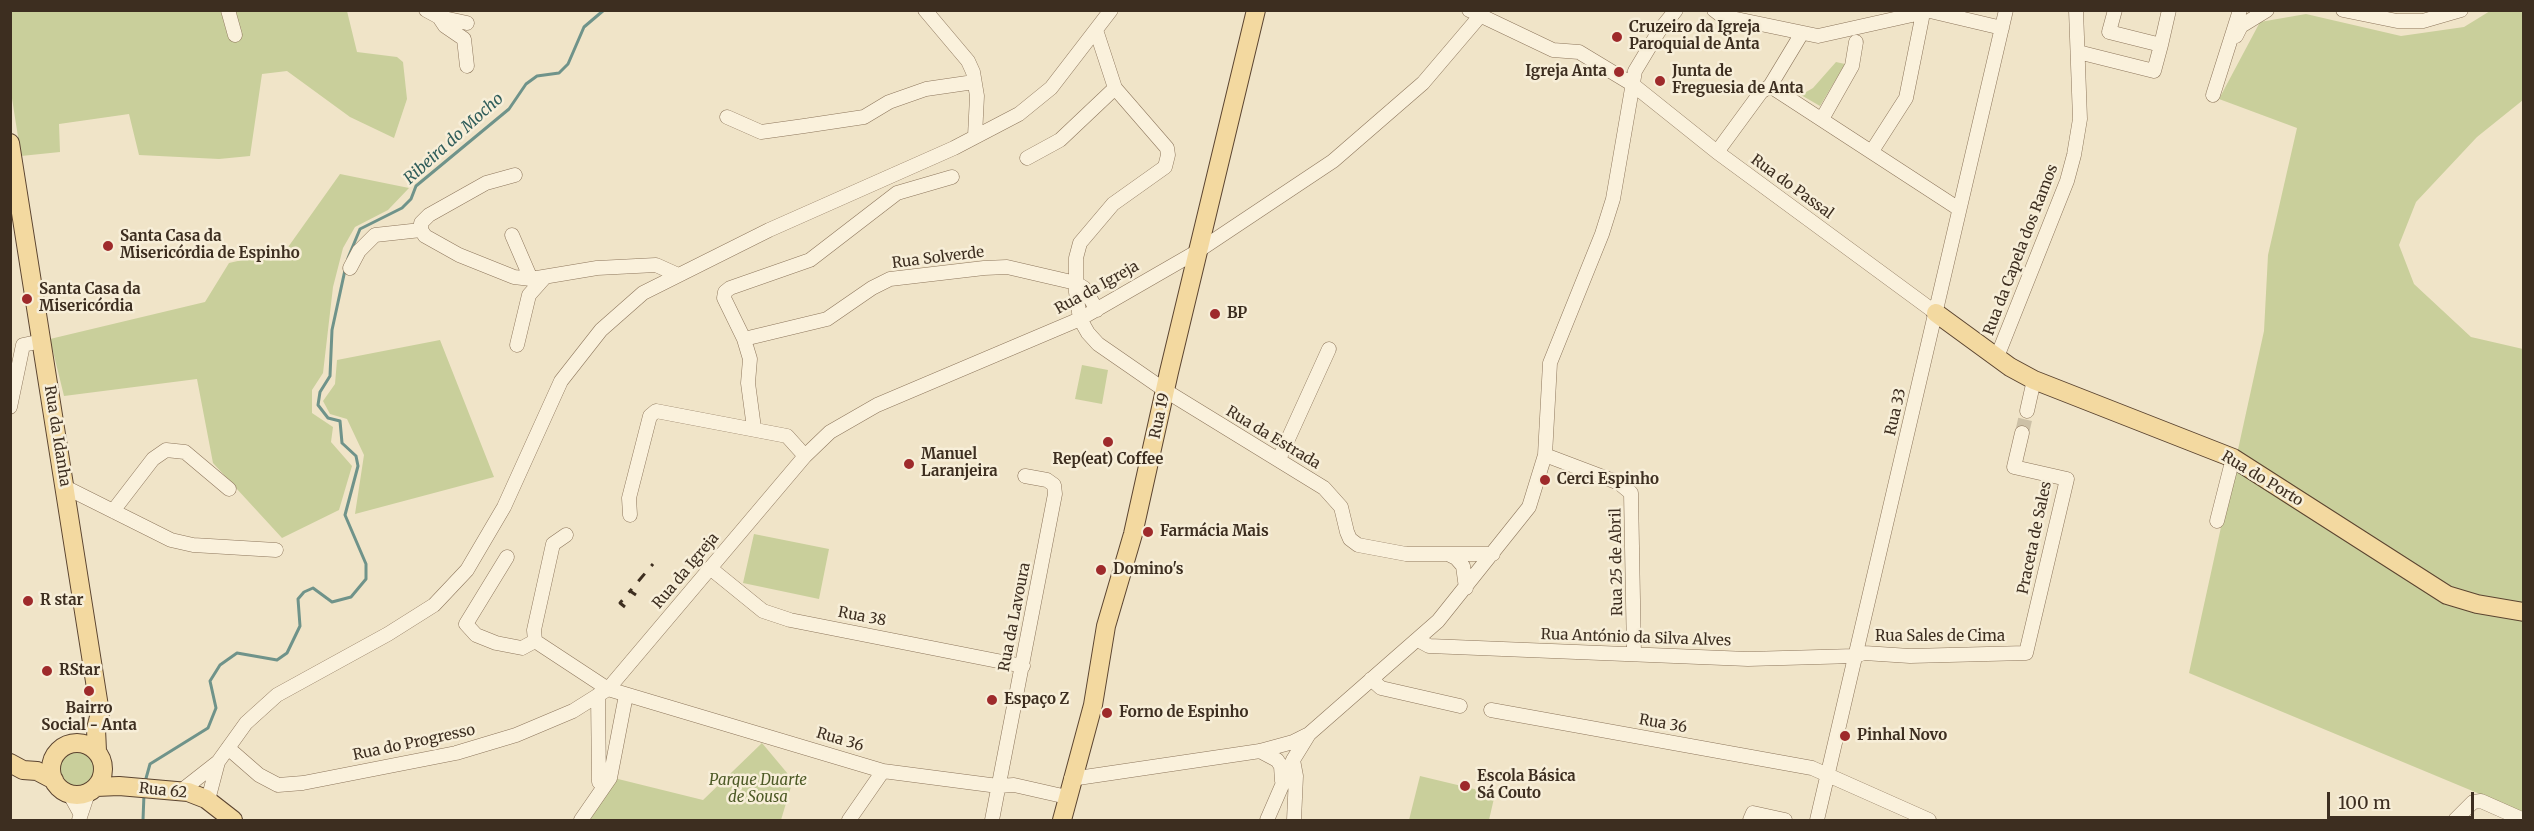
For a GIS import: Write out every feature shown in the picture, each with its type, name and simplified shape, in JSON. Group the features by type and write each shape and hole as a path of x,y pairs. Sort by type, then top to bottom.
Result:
{"main road":[{"name":"Rua 19","path":"1062,820 1071,779 1093,705 1106,626 1133,534 1256,10"},
{"name":"Rua da Idanha","path":"10,143 15,193 42,341 100,713 96,729 97,751"},
{"name":"Rua do Porto","path":"1936,313 1997,357 2034,380 2233,458 2447,595 2477,604 2523,612"},
{"path":"48,771 59,750 80,742 96,729"},
{"path":"10,763 23,770 48,771 69,793 96,784 101,757 97,751 80,742"},
{"name":"Rua 62","path":"96,784 174,791 208,800 233,820"}],"street":[{"path":"228,10 234,35"},
{"path":"925,10 968,61 973,72 977,96 975,136"},
{"path":"208,800 218,762 246,723 277,695 388,634 434,605 467,570 504,507 561,381 601,330 642,293 676,274 769,230 954,148 1018,114 1052,88 1110,10"},
{"path":"1713,10 1722,16 1818,36 1930,11 2002,28"},
{"name":"Rua 33","path":"1817,820 2006,10"},
{"name":"Rua da Capela dos Ramos","path":"1997,357 2067,181 2080,118 2076,10"},
{"path":"2115,10 2109,32 2161,45"},
{"path":"2078,52 2154,71 2169,10"},
{"path":"2213,95 2240,10"},
{"path":"2229,49 2241,26 2266,10"},
{"path":"2343,10 2397,21 2423,21 2461,10"},
{"name":"Rua da Igreja","path":"603,692 805,456 830,432 877,405 1080,319 1198,250 1333,161 1423,83 1474,13 1553,50 1579,52 1632,84"},
{"path":"1071,779 1260,751 1293,742 1309,734 1418,640 1466,588 1493,554 1529,507 1545,454 1550,363 1607,217 1635,72 1666,13"},
{"path":"1872,151 1906,98 1923,13"},
{"path":"433,14 468,23"},
{"path":"433,14 445,26 464,39 467,66"},
{"path":"1080,319 1076,258 1086,234 1113,204 1165,167 1168,155 1162,141 1115,88 1096,30"},
{"path":"1717,152 1761,92 1770,86 1802,33"},
{"path":"1822,119 1852,66 1856,42"},
{"path":"727,117 761,132 804,126 864,117 889,102 926,89 974,82"},
{"name":"Rua do Passal","path":"1632,84 1717,152 1936,313"},
{"path":"1770,86 1959,209"},
{"path":"1027,158 1060,140 1115,88"},
{"path":"515,176 486,183 429,215 422,223 421,230 425,237 481,266 514,277 531,279 597,268 656,265 676,274"},
{"path":"754,428 748,383 750,359 744,339 724,298 730,288 810,260 897,193 952,177"},
{"path":"350,268 359,251 375,235 421,230"},
{"path":"512,235 531,279"},
{"name":"Rua Solverde","path":"744,339 827,319 872,288 896,278 1007,267 1076,283"},
{"path":"517,345 529,295 545,277"},
{"path":"1076,283 1084,288 1097,310"},
{"name":"Rua da Estrada","path":"1080,319 1098,344 1166,391 1279,459 1334,497 1341,507 1350,539 1358,545 1406,554 1493,554"},
{"path":"10,407 23,345 42,341"},
{"path":"1279,459 1329,349"},
{"path":"2027,411 2034,380"},
{"path":"630,515 629,498 650,416 656,411 787,436 805,456"},
{"name":"Praceta de Sales","path":"2022,433 2014,467 2067,480 2026,653"},
{"path":"113,511 153,459 166,450 185,452 229,489"},
{"name":"Rua 25 de Abril","path":"1545,454 1619,483 1631,493 1634,654"},
{"path":"2217,521 2233,458"},
{"name":"Rua da Lavoura","path":"992,820 1055,494 1054,485 1047,480 1025,476"},
{"path":"65,487 171,540 193,545 276,550"},
{"path":"507,557 466,624 476,635 496,643 522,648 535,641 534,630 553,543 566,535"},
{"path":"1448,554 1456,558 1462,566 1466,588"},
{"path":"1462,566 1478,572"},
{"name":"Rua 38","path":"710,568 763,611 790,620 1023,666"},
{"name":"Rua António da Silva Alves","path":"1418,640 1429,646 1748,659 1855,656"},
{"name":"Rua 36","path":"535,641 603,692 626,695 883,771 998,786 1014,785 1067,797"},
{"name":"Rua Sales de Cima","path":"1855,656 1864,653 1911,656 2026,653"},
{"path":"1371,679 1381,688 1460,706"},
{"path":"599,782 603,692"},
{"name":"Rua do Progresso","path":"228,748 259,775 278,785 303,783 476,747 516,735 563,715 603,692"},
{"path":"581,820 610,778 626,695"},
{"name":"Rua 36","path":"1491,710 1812,768 1828,774 1838,782 1929,820"},
{"path":"1267,820 1293,760 1309,734"},
{"path":"1260,751 1270,755 1281,766 1281,789"},
{"path":"1293,760 1296,776 1294,820"},
{"path":"174,791 218,762"},
{"path":"849,820 883,771"},
{"path":"79,817 96,784"},
{"path":"69,793 79,817"},
{"path":"2455,820 2473,802 2481,801 2523,820"},
{"path":"1750,820 1753,813 1785,820"}],"green space":[{"path":"10,11 347,11 357,52 397,57 403,62 407,99 394,138 350,117 287,71 262,74 250,156 219,159 139,155 129,114 59,124 60,152 21,156 11,92"},
{"path":"2490,11 2523,11 2523,100 2477,137 2416,202 2399,245 2414,284 2471,337 2523,349 2523,812 2189,673 2264,331 2268,255 2297,128 2219,99 2260,22 2306,14 2401,36 2464,27"},
{"path":"1836,62 1845,64 1820,106 1801,95 1813,88"},
{"path":"340,174 409,188 388,210 355,227 343,248 333,287 323,373 312,390 312,413 333,427 331,442 352,466 339,510 282,538 213,463 197,379 64,396 50,339 205,302 229,263 286,250"},
{"path":"440,340 494,477 355,514 364,455 347,419 330,414 323,401 335,384 337,360"},
{"path":"1082,365 1108,370 1102,404 1075,399"},
{"path":"754,534 829,549 819,599 743,583"},
{"name":"Parque Duarte de Sousa","path":"762,743 793,780 781,820 587,820 614,778 703,800"},
{"path":"77,750 90,755 95,768 90,781 77,786 64,781 59,768 64,755"},
{"path":"1420,776 1495,794 1489,820 1409,820"}],"waterway":[{"name":"Ribeira do Mocho","path":"348,258 360,229 402,208 411,199 416,186 509,109 526,84 537,76 559,73 568,64 584,27 604,10"},
{"name":"Ribeira do Mocho","path":"145,782 150,764 208,728 216,708 210,681 220,665 237,653 277,660 287,653 300,626 298,599 304,592 313,588 332,602 351,597 366,579 366,564 345,515 358,466 356,456 342,443 340,421 328,418 318,405 320,392 330,376 332,330 345,270"},
{"name":"Ribeira do Mocho","path":"143,820 144,794"}],"tunnel":[{"path":"2022,433 2027,411"}],"railway":[{"path":"636,595 630,591 653,564"},
{"path":"625,607 620,603 630,591"}],"place":[{"name":"Cruzeiro da Igreja Paroquial de Anta","path":"1617,37"},
{"name":"Igreja Anta","path":"1619,72"},
{"name":"Junta de Freguesia de Anta","path":"1660,81"},
{"name":"Santa Casa da Misericórdia de Espinho","path":"108,246"},
{"name":"Santa Casa da Misericórdia","path":"27,299"},
{"name":"BP","path":"1215,314"},
{"name":"Rep(eat) Coffee","path":"1108,442"},
{"name":"Manuel Laranjeira","path":"909,464"},
{"name":"Cerci Espinho","path":"1545,480"},
{"name":"Farmácia Mais","path":"1148,532"},
{"name":"Domino's","path":"1101,570"},
{"name":"R star","path":"28,601"},
{"name":"RStar","path":"47,671"},
{"name":"Bairro Social - Anta","path":"89,691"},
{"name":"Espaço Z","path":"992,700"},
{"name":"Forno de Espinho","path":"1107,713"},
{"name":"Pinhal Novo","path":"1845,736"},
{"name":"Escola Básica Sá Couto","path":"1465,786"}]}
